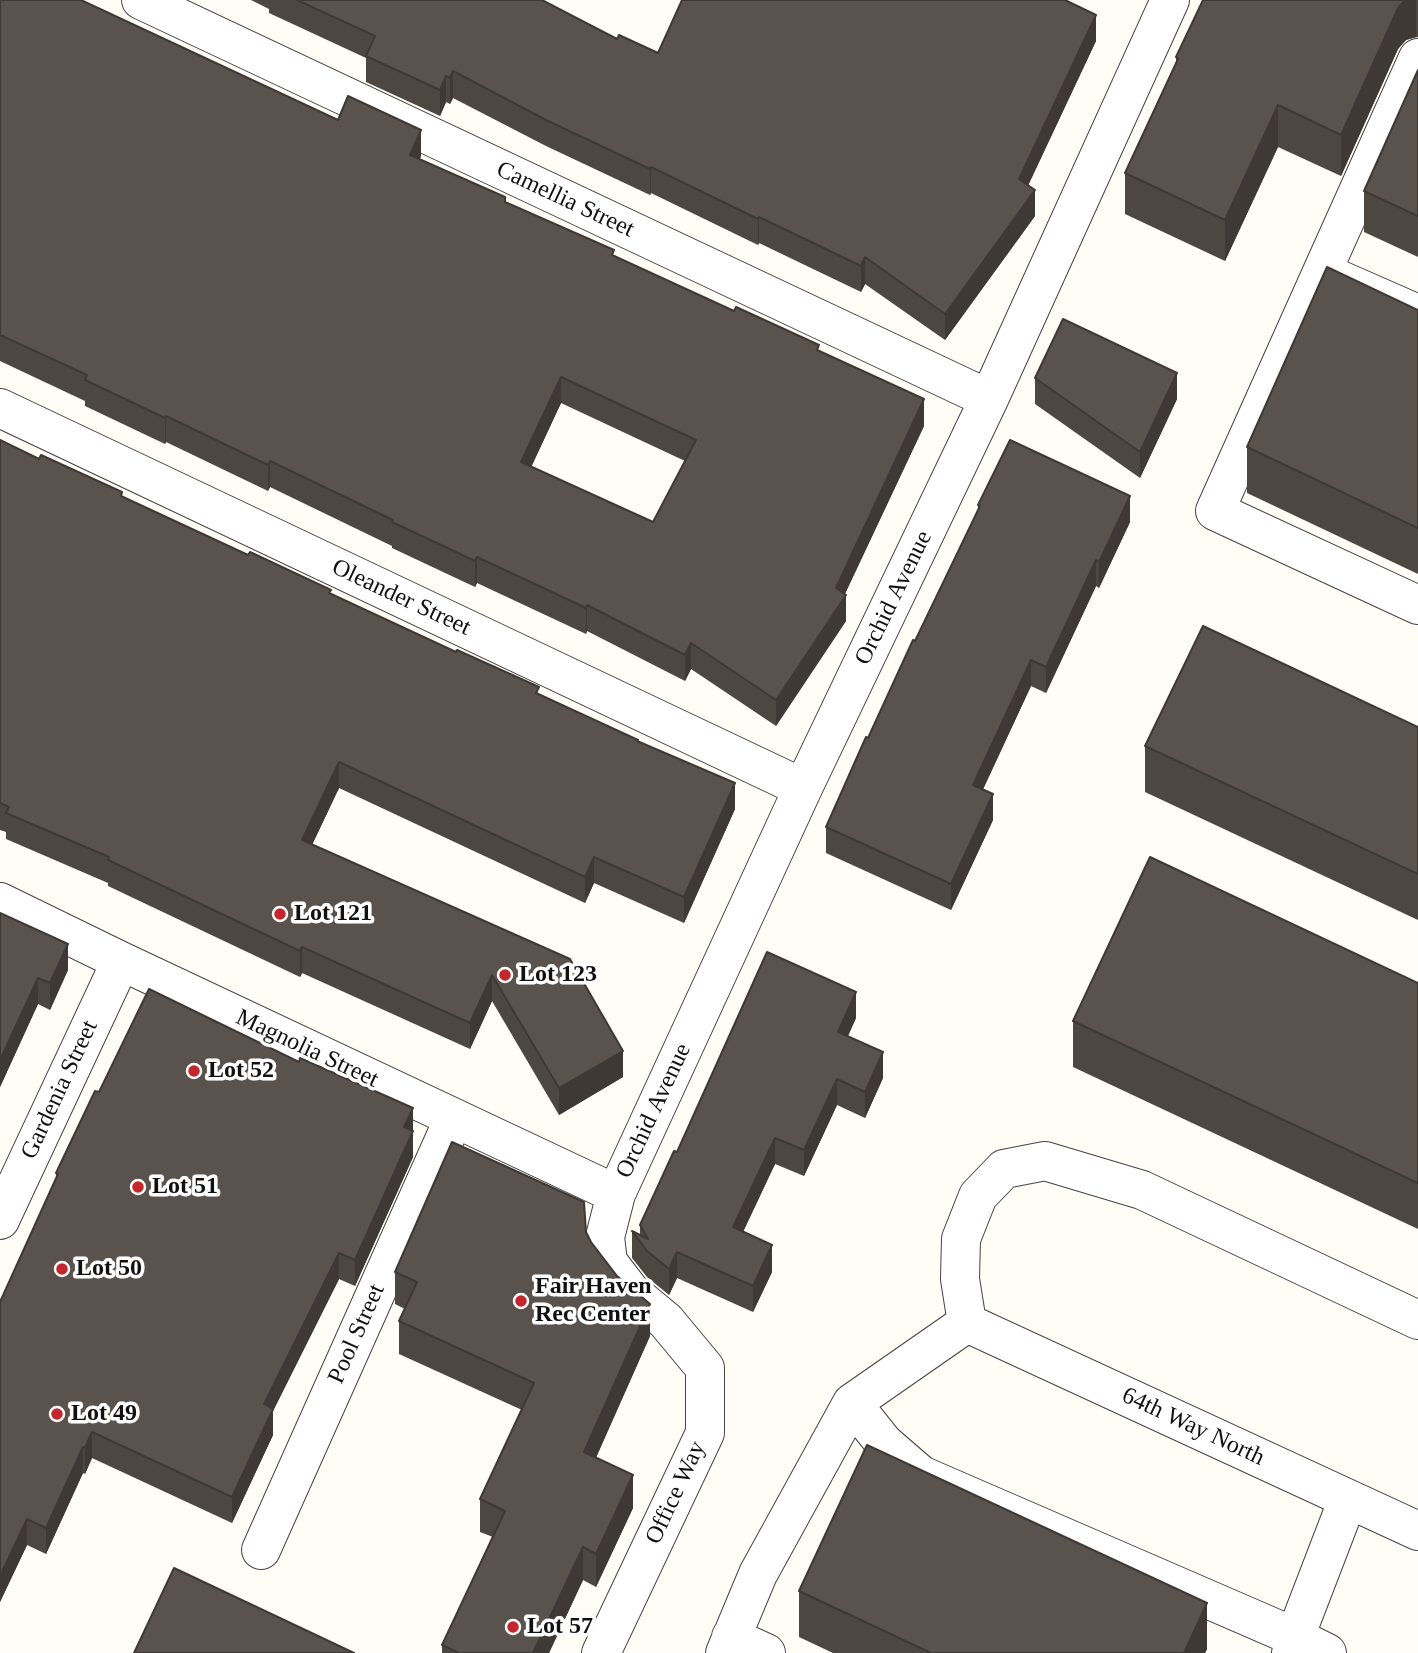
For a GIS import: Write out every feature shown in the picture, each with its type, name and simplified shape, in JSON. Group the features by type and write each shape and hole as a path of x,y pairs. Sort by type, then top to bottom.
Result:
{"street":[{"name":"Camellia Street","path":"141,0 989,399"},
{"name":"Orchid Avenue","path":"616,1194 803,788 989,399 1162,3"},
{"path":"1418,58 1215,511 1418,605"},
{"path":"1322,272 1418,314"},
{"name":"Oleander Street","path":"0,408 803,788"},
{"name":"Magnolia Street","path":"0,902 616,1194"},
{"name":"Gardenia Street","path":"0,1220 121,961"},
{"name":"Pool Street","path":"261,1550 454,1118"},
{"path":"766,1653 728,1645 758,1574 852,1403 967,1323 960,1279 961,1239 978,1196 1004,1169 1045,1161 1142,1190 1418,1320"},
{"name":"Office Way","path":"601,1653 705,1433 705,1368 666,1321 631,1292 608,1262 605,1237 616,1194"},
{"name":"64th Way North","path":"967,1323 1418,1531"},
{"path":"852,1403 884,1443 921,1475 1304,1648 1348,1499"}],"building":[{"path":"0,0 81,0 338,120 348,96 421,130 410,155 505,197 505,202 614,250 612,255 734,311 736,307 819,345 817,350 924,399 836,588 846,595 776,700 691,643 685,655 587,605 586,608 477,557 475,561 270,461 268,465 166,416 165,418 85,380 87,375 0,335","holes":["561,377 696,440 653,522 521,462"]},
{"path":"297,0 542,0 617,39 619,35 658,53 682,0 1065,0 1096,15 1019,179 1035,190 945,314 865,257 861,266 546,120 453,71 450,78 446,76 440,90 366,56 375,36"},
{"path":"1203,0 1405,0 1398,8 1341,135 1278,105 1225,220 1125,173"},
{"path":"1418,70 1418,216 1364,191"},
{"path":"1327,267 1418,310 1418,528 1247,447"},
{"path":"1063,319 1177,373 1140,452 1035,378"},
{"path":"0,440 39,459 41,455 122,492 121,496 248,555 250,552 331,590 329,593 539,687 536,693 637,741 735,783 684,897 594,857 585,877 339,762 302,840 570,959 623,1051 559,1088 492,975 470,1023 302,947 300,951 108,860 109,857 6,813 9,807 0,803"},
{"path":"1010,440 1130,496 1099,562 1096,560 1046,667 1031,660 973,785 993,794 951,884 826,827 866,737 868,738"},
{"path":"1203,626 1418,727 1418,874 1145,746"},
{"path":"1150,857 1418,983 1418,1183 1073,1021"},
{"path":"0,913 68,944 50,983 38,978 0,1060"},
{"path":"767,952 856,992 838,1032 883,1052 865,1092 837,1079 804,1150 775,1138 733,1227 772,1245 753,1286 677,1252 669,1269 647,1251 632,1231 648,1239 640,1225 674,1151 677,1152"},
{"path":"149,989 299,1062 300,1058 413,1108 404,1127 413,1131 355,1260 339,1253 264,1404 273,1409 232,1497 92,1432 46,1528 27,1519 0,1576 0,1302 95,1091 99,1092"},
{"path":"452,1142 584,1202 586,1232 591,1242 617,1276 650,1304 584,1452 633,1475 596,1554 583,1547 533,1653 459,1653 442,1645 505,1511 480,1499 534,1383 399,1321 417,1282 395,1272"},
{"path":"867,1445 1207,1603 1184,1653 931,1653 799,1591"},
{"path":"174,1568 354,1653 134,1653"}],"place":[{"name":"Lot 121","path":"280,914"},
{"name":"Lot 123","path":"505,975"},
{"name":"Lot 52","path":"194,1071"},
{"name":"Lot 51","path":"138,1187"},
{"name":"Lot 50","path":"62,1269"},
{"name":"Fair Haven Rec Center","path":"521,1301"},
{"name":"Lot 49","path":"57,1414"},
{"name":"Lot 57","path":"513,1627"}]}
